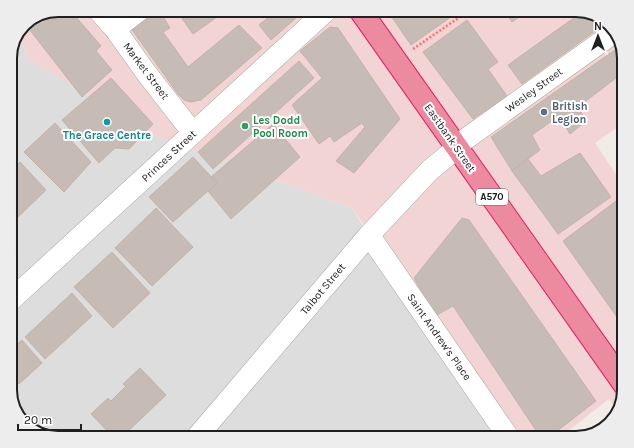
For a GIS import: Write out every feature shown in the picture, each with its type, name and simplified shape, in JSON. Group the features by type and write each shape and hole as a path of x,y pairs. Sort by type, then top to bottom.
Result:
{"highway":[{"name":"Eastbank Street","path":"365,17 617,374"}],"street":[{"name":"Market Street","path":"104,17 115,29 147,74 193,133"},
{"path":"115,29 131,17"},
{"name":"Princes Street","path":"17,296 319,17"},
{"name":"Wesley Street","path":"456,147 610,35"},
{"name":"Talbot Street","path":"202,431 369,235 430,170 456,147"},
{"name":"Saint Andrew's Place","path":"369,235 504,431"}],"path":[{"path":"396,61 460,17"}],"shaded area":[{"path":"58,17 581,17 589,19 601,26 607,31 613,40 617,58 617,128 595,143 617,176 617,390 614,405 609,399 568,431 510,431 352,208 158,137 29,59 20,42 21,40 31,27 43,20"},
{"path":"20,42 29,59 158,137 352,208 369,235 510,431 58,431 40,427 27,417 18,400 17,392 17,56"}],"building":[{"path":"76,17 101,46 96,51 112,70 82,97 29,29 35,24 50,18"},
{"path":"145,17 163,17 170,28 163,32 188,67 239,25 262,48 201,100 191,102 184,100 178,94 130,27"},
{"path":"181,17 217,17 193,34"},
{"path":"269,17 297,17 271,40 259,25"},
{"path":"392,17 451,17 411,45"},
{"path":"509,17 519,17 512,22"},
{"path":"575,17 589,19 601,26 522,84 508,65"},
{"path":"467,20 498,62 488,69 507,96 473,119 423,52"},
{"path":"330,27 338,28 400,119 354,173 336,161 365,127 362,123 334,142 330,136 319,144 292,105 322,78 300,51"},
{"path":"616,49 617,77 578,107 586,121 570,134 559,116 532,135 540,150 512,171 491,137"},
{"path":"299,61 314,78 213,169 198,152"},
{"name":"The Grace Centre","path":"111,78 153,124 129,149 115,148 99,163 62,120"},
{"path":"55,123 91,162 64,192 24,152"},
{"path":"273,124 300,157 231,219 208,191 217,183 211,177"},
{"path":"580,153 611,197 558,234 512,171 528,159 541,176"},
{"path":"193,157 217,183 173,222 149,197"},
{"path":"20,162 46,190 18,217 17,216 17,165"},
{"path":"617,200 617,317 563,241"},
{"path":"156,208 193,247 152,286 115,248"},
{"path":"462,218 469,220 596,401 557,431 536,431 453,306 435,316 414,278"},
{"path":"112,252 150,293 113,328 74,287"},
{"path":"72,293 92,316 45,359 25,337"},
{"path":"22,340 42,363 19,384 17,382 17,344"},
{"path":"140,368 166,395 128,431 107,431 91,414 108,398 111,401 126,386 123,384"}],"place":[{"name":"British Legion","path":"544,112"},
{"name":"The Grace Centre","path":"107,122"},
{"name":"Les Dodd Pool Room","path":"245,126"}]}
